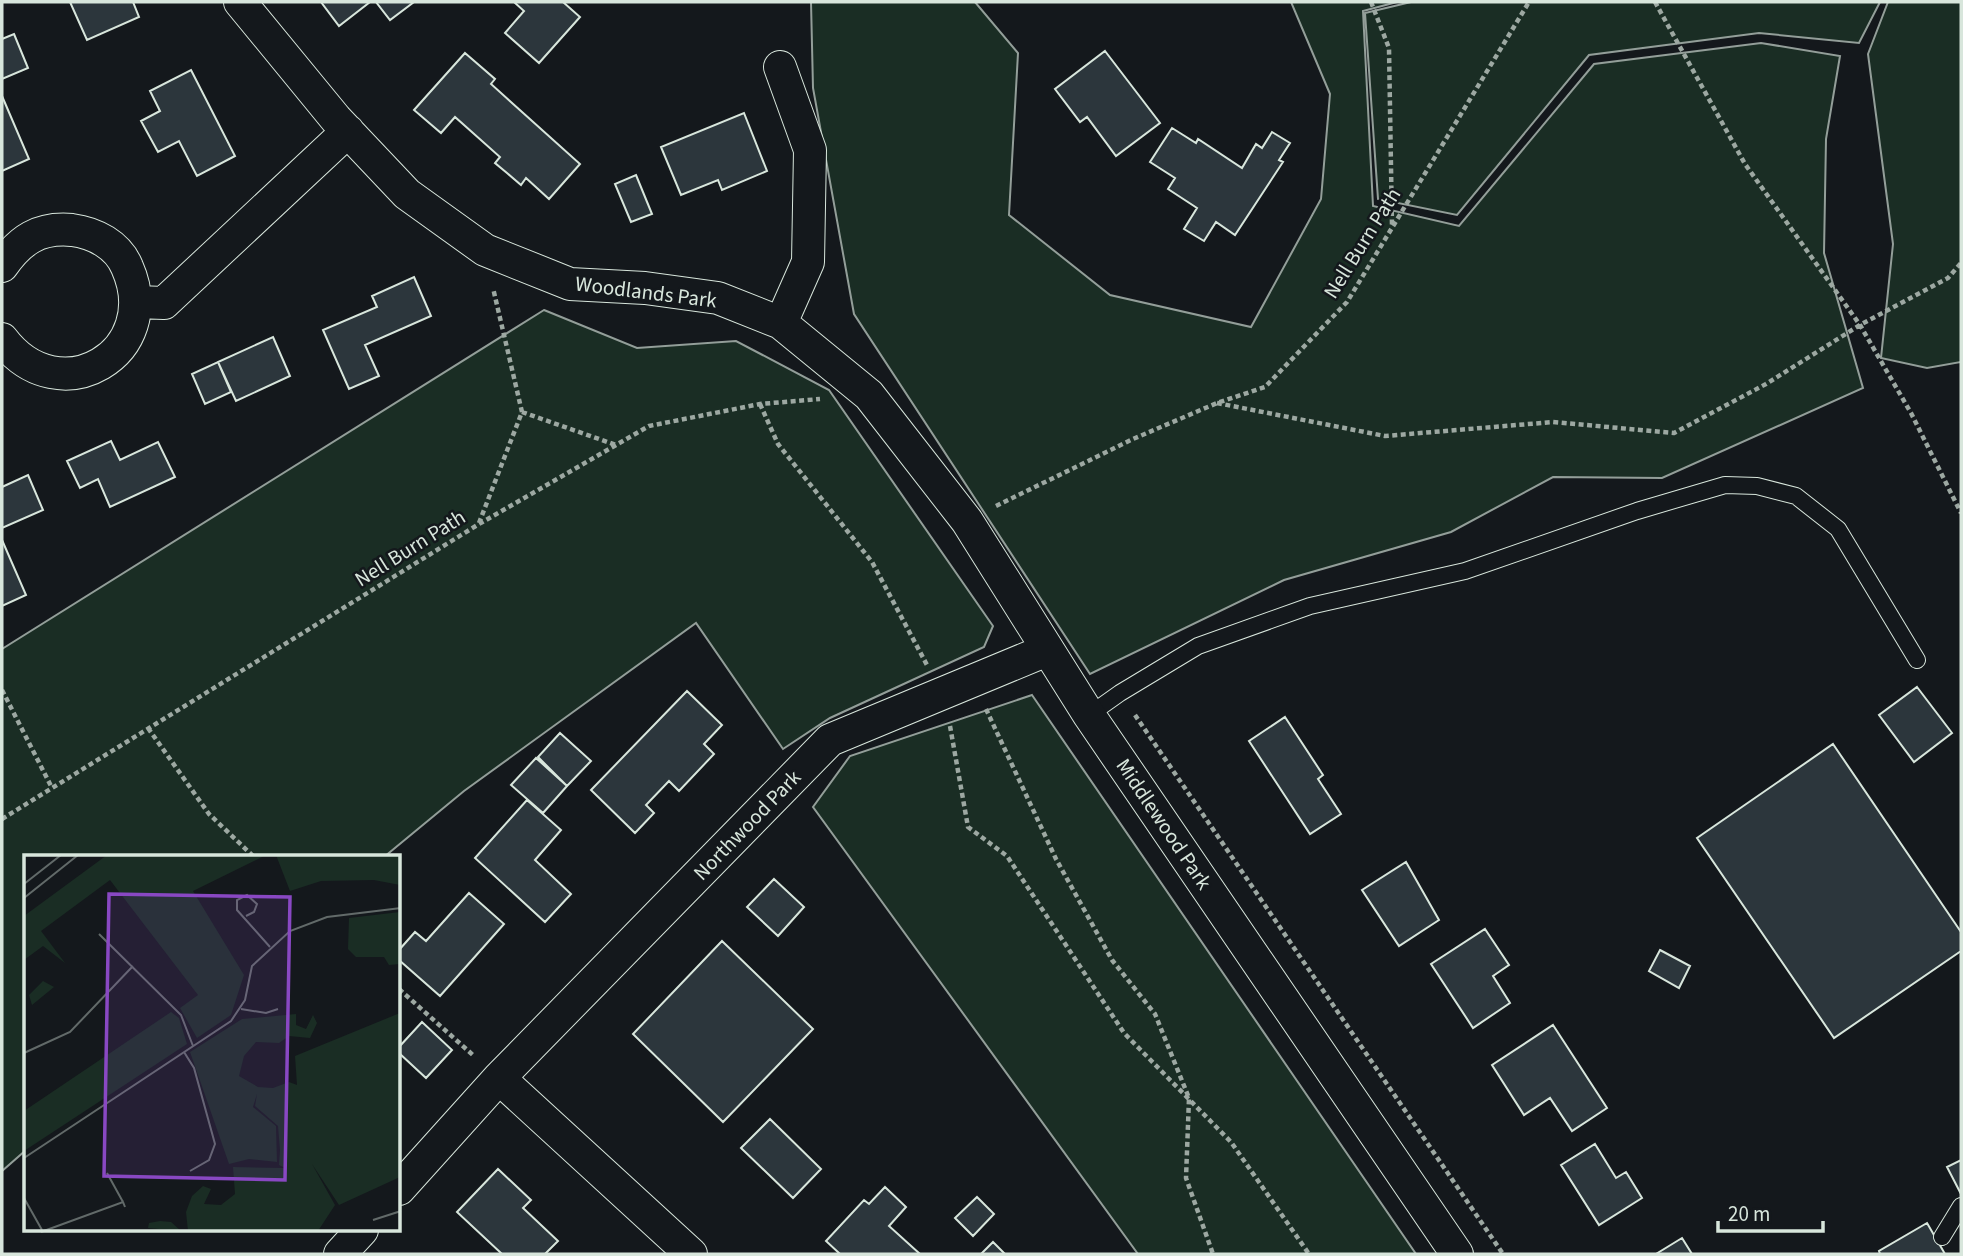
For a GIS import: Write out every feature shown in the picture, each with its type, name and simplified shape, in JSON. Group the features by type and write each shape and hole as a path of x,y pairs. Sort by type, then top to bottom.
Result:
{"street":[{"name":"Woodlands Park","path":"240,2 348,131 407,194 485,250 570,284 645,288 718,298 781,323 869,395"},
{"path":"780,67 810,150 808,262 781,323"},
{"path":"136,302 164,303 348,131"},
{"path":"2,267 16,246 38,233 54,228 86,232 109,244 124,259 134,282 136,302 132,327 119,348 98,366 74,374 48,373 24,363 2,339"},
{"name":"Middlewood Park","path":"869,395 967,521 1089,715 1457,1254"},
{"name":"Northwood Park","path":"401,1187 499,1078 830,740 1047,650"},
{"path":"499,1078 691,1254"},
{"path":"340,1254 360,1232"}],"lane":[{"path":"1089,715 1198,646 1310,606 1465,571 1637,511 1724,485 1757,486 1796,496 1838,529 1917,660"},
{"path":"1942,1237 1961,1206"}],"path":[{"path":"1371,2 1388,48 1392,227"},
{"name":"Nell Burn Path","path":"967,521 1133,439 1217,403 1265,387 1347,302 1528,2"},
{"path":"1655,2 1745,164 1860,326 1911,413 1961,513"},
{"path":"479,524 522,412 485,250"},
{"path":"1217,403 1385,436 1553,422 1674,433 1766,384 1860,326 1948,278 1961,263"},
{"name":"Nell Burn Path","path":"2,819 479,524 649,426 760,404 869,395"},
{"path":"760,404 778,444 872,562 943,695 968,827 1007,856 1124,1033 1231,1142 1310,1254"},
{"path":"522,412 616,445"},
{"path":"973,682 1062,870 1112,960 1155,1014 1189,1098 1186,1178 1213,1254"},
{"path":"2,690 52,788"},
{"path":"1120,693 1503,1254"},
{"path":"148,729 209,814 252,855"},
{"path":"401,991 499,1078"}],"green space":[{"path":"811,2 975,2 1018,53 1009,215 1110,295 1251,327 1321,199 1330,94 1291,2 1397,2 1363,11 1373,206 1459,226 1594,64 1761,43 1840,56 1826,139 1824,253 1863,388 1662,478 1553,477 1451,532 1284,580 1090,674 854,314 813,88"},
{"path":"1411,2 1880,2 1859,43 1759,33 1589,55 1457,215 1378,199 1365,13"},
{"path":"1888,2 1961,2 1961,362 1927,368 1881,358 1893,244 1868,54"},
{"path":"544,310 637,348 736,341 829,390 993,626 984,647 830,718 783,749 696,623 464,791 386,855 24,855 24,1152 2,1171 2,649"},
{"path":"1032,695 1416,1254 1138,1254 813,807 850,756"}],"building":[{"path":"70,2 133,2 139,17 87,40"},
{"path":"321,2 370,2 339,26"},
{"path":"376,2 414,2 390,20"},
{"path":"514,2 563,2 580,17 539,63 505,33 524,11"},
{"path":"14,34 28,68 2,79 2,39"},
{"path":"1105,51 1160,123 1116,156 1087,117 1080,122 1055,89"},
{"path":"465,53 495,79 491,84 580,164 549,199 526,178 521,185 495,163 500,157 455,117 441,133 414,110"},
{"path":"191,70 235,156 197,176 179,141 158,152 141,121 160,111 150,91"},
{"path":"2,96 29,159 2,171"},
{"path":"744,113 767,171 722,190 718,180 681,195 661,147"},
{"path":"1172,128 1196,143 1198,139 1242,168 1256,144 1262,148 1272,132 1290,143 1279,160 1283,162 1235,235 1216,222 1204,241 1184,229 1197,208 1168,189 1175,178 1150,162"},
{"path":"636,175 652,214 631,222 615,184"},
{"path":"414,277 431,316 365,345 379,376 349,389 323,330 377,307 372,296"},
{"path":"273,337 290,376 236,401 218,362"},
{"path":"218,362 231,392 205,404 192,374"},
{"path":"111,441 120,460 158,442 175,477 110,507 98,479 80,488 67,461"},
{"path":"28,475 43,510 2,528 2,487"},
{"path":"2,540 26,595 2,606"},
{"path":"1917,687 1952,733 1914,762 1879,715"},
{"path":"687,691 722,725 704,744 714,754 679,791 669,781 646,805 654,813 635,833 591,790"},
{"path":"1285,717 1323,775 1318,779 1341,814 1310,834 1249,741"},
{"path":"560,733 591,761 567,786 538,757"},
{"path":"1833,744 1961,932 1961,951 1834,1038 1697,838"},
{"path":"536,758 567,786 543,813 511,785"},
{"path":"527,800 561,830 535,860 571,894 545,922 475,858"},
{"path":"1406,862 1439,920 1399,946 1362,890"},
{"path":"774,879 804,907 778,936 747,907"},
{"path":"469,893 504,924 440,996 401,962 401,948 415,932 426,941"},
{"path":"1485,929 1509,965 1493,976 1510,1003 1473,1028 1431,964"},
{"path":"722,941 813,1029 723,1122 633,1034"},
{"path":"1660,950 1690,966 1679,988 1649,971"},
{"path":"422,1022 452,1050 426,1078 401,1055 401,1045"},
{"path":"1553,1025 1607,1108 1572,1131 1550,1098 1524,1115 1492,1065"},
{"path":"770,1119 821,1169 793,1198 741,1148"},
{"path":"1595,1144 1616,1178 1626,1172 1642,1198 1599,1225 1561,1165"},
{"path":"1961,1160 1961,1194 1947,1167"},
{"path":"498,1169 531,1200 523,1208 558,1241 545,1254 502,1254 457,1212"},
{"path":"885,1187 906,1207 889,1226 920,1254 840,1254 826,1241 864,1200 869,1204"},
{"path":"977,1197 994,1214 973,1236 955,1218"},
{"path":"1927,1223 1945,1254 1880,1254 1879,1251"},
{"path":"1682,1238 1692,1254 1656,1254"},
{"path":"993,1242 1005,1254 981,1254"}]}
